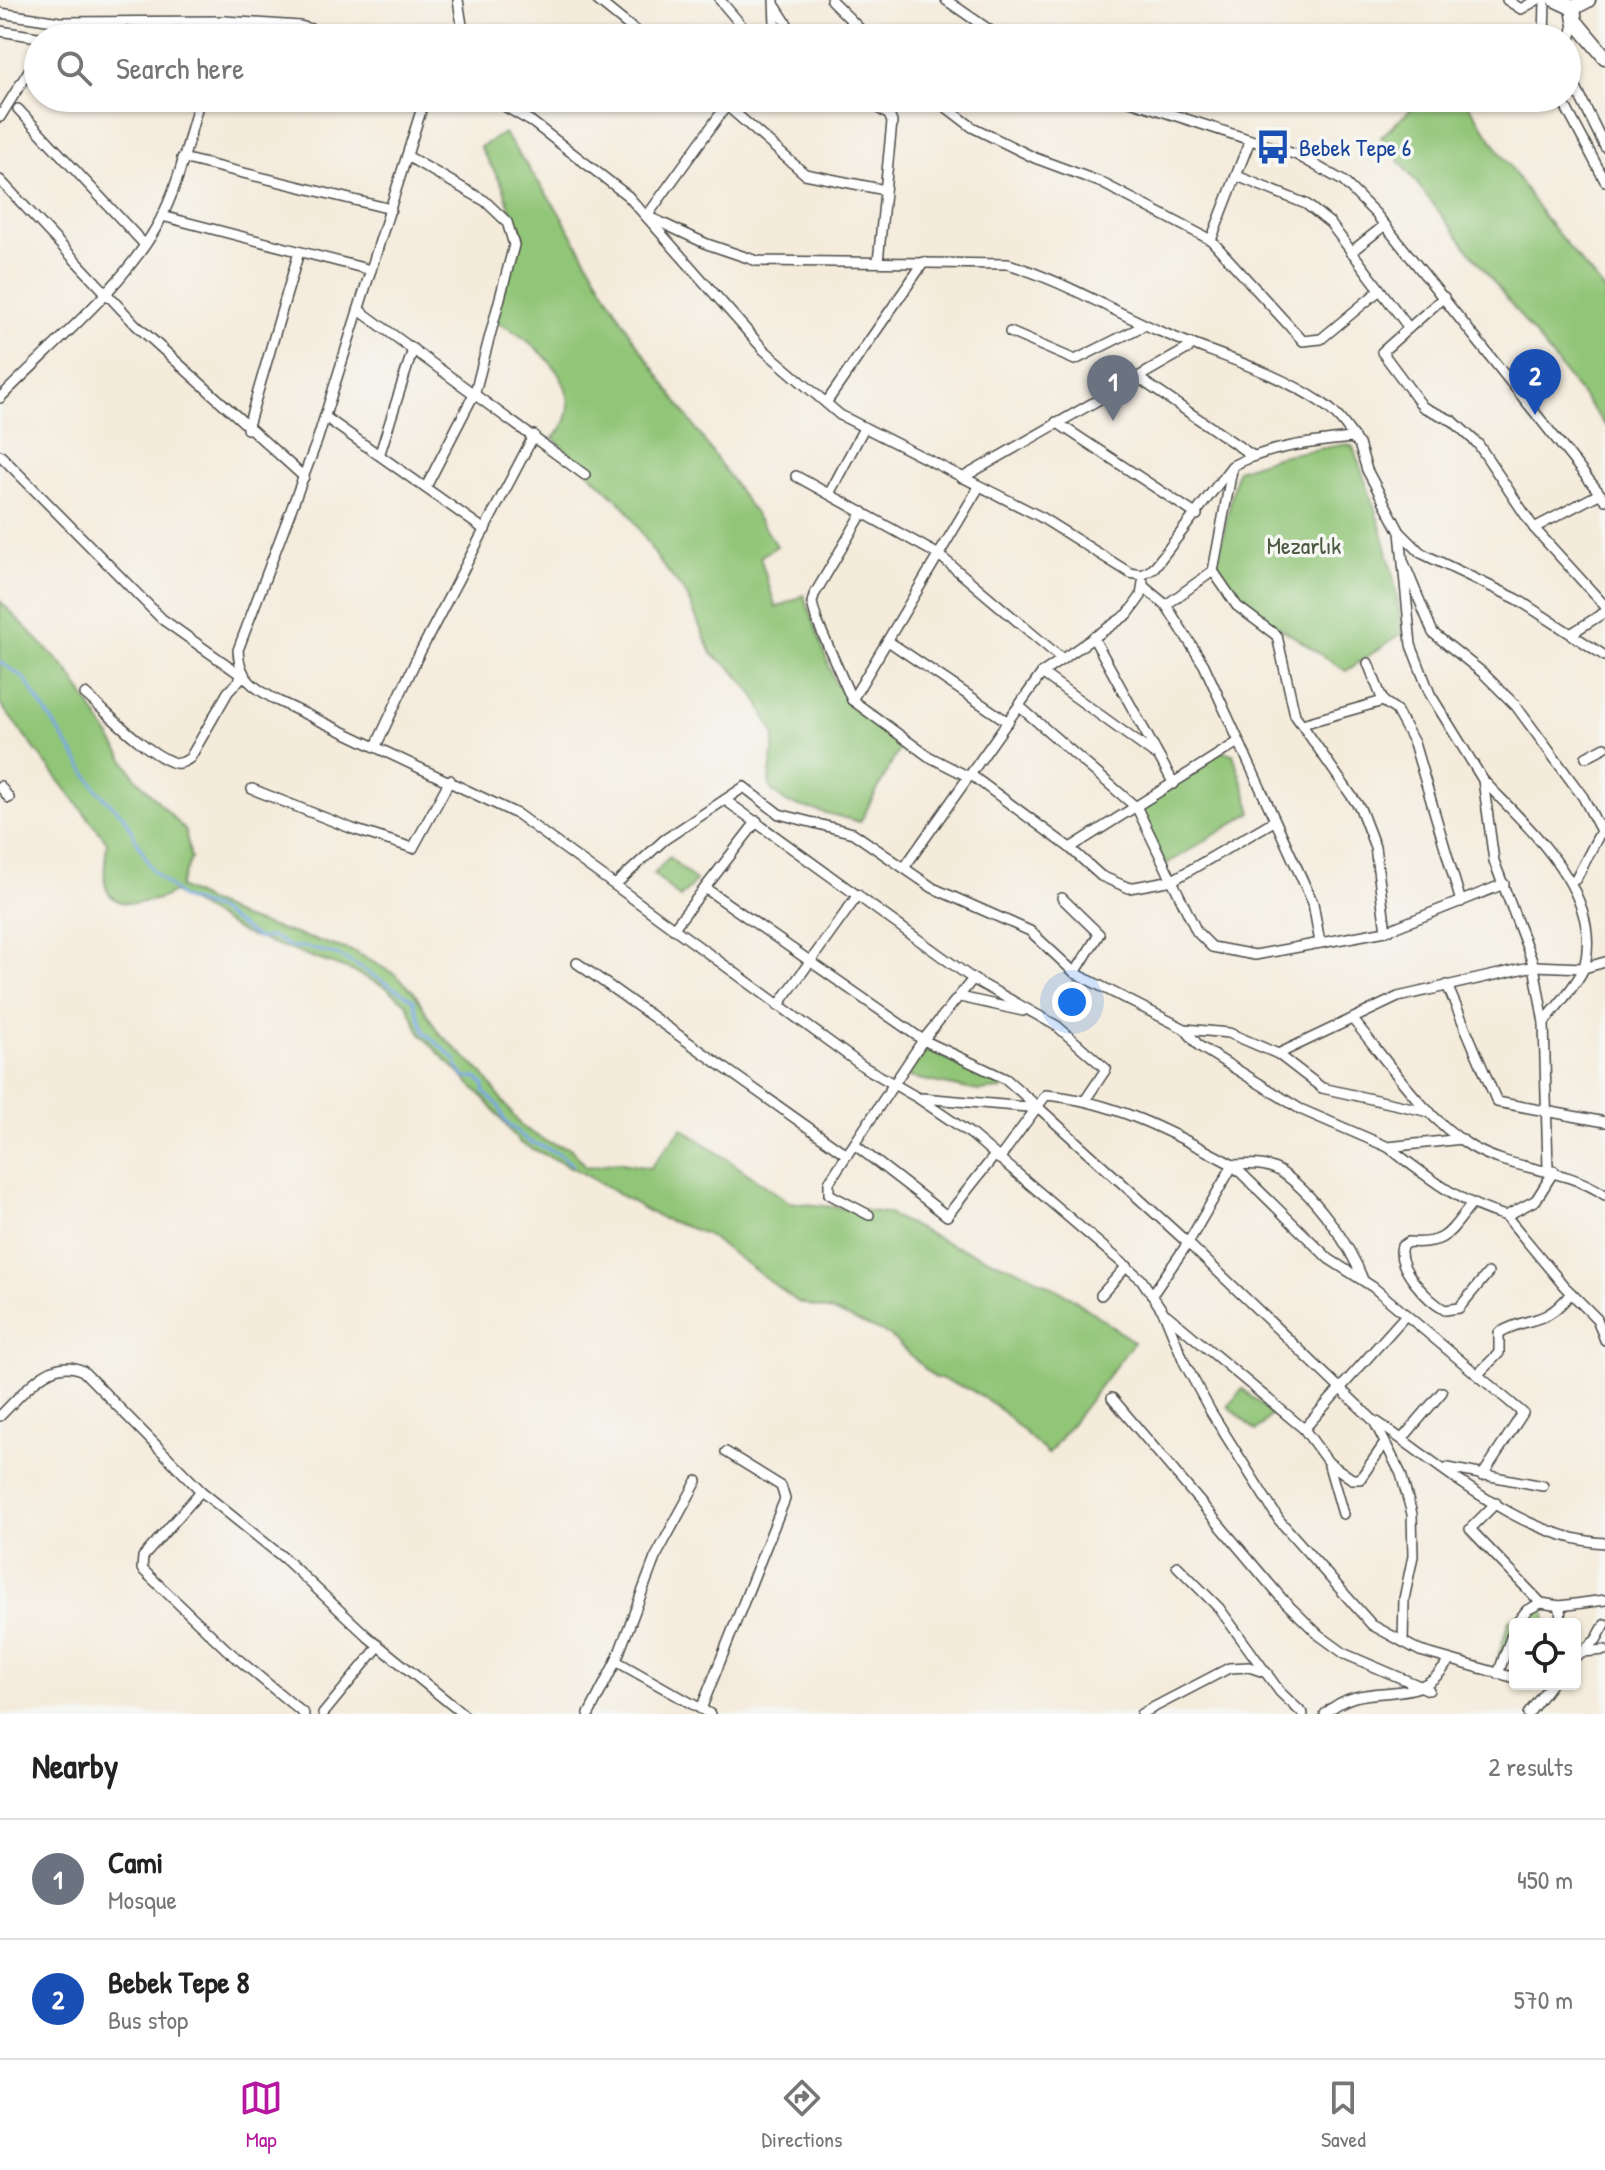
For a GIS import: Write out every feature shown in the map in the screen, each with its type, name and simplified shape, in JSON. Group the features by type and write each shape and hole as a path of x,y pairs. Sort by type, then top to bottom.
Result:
{"highway":[{"path":"1556,0 1574,14 1605,57"},
{"path":"1574,14 1588,0"}],"street":[{"path":"458,0 462,24"},
{"path":"597,0 627,24"},
{"path":"720,0 740,24"},
{"path":"831,0 855,24"},
{"path":"946,0 981,24"},
{"path":"1507,0 1521,9 1537,0"},
{"path":"1544,24 1545,0"},
{"path":"773,24 775,3"},
{"path":"775,3 788,24"},
{"path":"0,13 60,22 141,19 270,24"},
{"path":"1572,24 1574,14"},
{"path":"168,24 174,22"},
{"path":"0,31 24,35"},
{"path":"0,117 24,78"},
{"path":"1581,98 1605,147"},
{"path":"18,109 145,245"},
{"path":"0,398 104,292 145,245 162,216 196,112"},
{"path":"243,677 238,650 325,417 421,112"},
{"path":"514,112 628,196 764,350 826,403 864,428 1039,516 1142,580 1166,605 1204,665 1313,903 1320,943"},
{"path":"647,216 723,112"},
{"path":"740,112 805,174 885,190"},
{"path":"878,262 892,122 884,112"},
{"path":"952,112 972,127 1035,158 1100,182 1211,240 1308,342 1321,339 1380,290"},
{"path":"1164,112 1297,155 1343,181 1385,225 1602,497 1534,528"},
{"path":"1568,112 1605,181"},
{"path":"1211,240 1250,140"},
{"path":"407,156 485,201 507,222 514,245 475,392 426,487"},
{"path":"182,158 391,209"},
{"path":"1237,176 1306,204 1330,223 1409,328"},
{"path":"0,180 104,292 247,429 304,477"},
{"path":"162,216 371,270"},
{"path":"647,216 707,244 757,261 1008,264 1047,275 1145,325 1250,367 1322,402 1341,418 1355,439 1400,532 1421,553 1517,599 1605,656"},
{"path":"1351,252 1385,225"},
{"path":"247,429 299,252"},
{"path":"826,403 924,262"},
{"path":"1444,297 1382,352 1423,407 1453,421 1478,444 1534,528 1605,609 1572,633"},
{"path":"359,310 585,475"},
{"path":"1010,332 1075,360 1145,325"},
{"path":"962,478 1194,345"},
{"path":"380,453 413,349"},
{"path":"1137,377 1253,456"},
{"path":"325,417 485,530"},
{"path":"1056,422 1197,515"},
{"path":"829,494 864,428"},
{"path":"376,746 417,658 534,435"},
{"path":"904,868 1042,673 1128,614 1141,596 1142,580 1197,515 1232,466 1253,456 1355,439"},
{"path":"0,455 162,619 243,677 253,688 517,814 778,1006 864,1067 918,1098 997,1157 1127,1266 1152,1295 1164,1313 1185,1364 1211,1412 1279,1520 1372,1625 1403,1642 1449,1660 1509,1677"},
{"path":"1166,605 1213,571 1232,466"},
{"path":"796,476 939,555 1062,659"},
{"path":"852,700 979,487"},
{"path":"863,512 812,603 841,682 852,700 928,756 970,776 1070,848 1101,876 1129,888 1173,880 1274,821"},
{"path":"1400,532 1411,645 1430,694 1483,780 1563,861 1576,879 1588,909 1589,937 1584,968 1544,1023"},
{"path":"1402,557 1433,633 1483,673 1516,706 1583,797 1601,831 1576,879"},
{"path":"1213,571 1237,606 1277,636 1295,715 1360,808 1375,847 1386,931"},
{"path":"1093,637 1174,784"},
{"path":"888,641 1008,722"},
{"path":"1368,663 1383,701 1396,710 1414,743 1461,902"},
{"path":"1042,673 1157,756"},
{"path":"85,694 150,748 180,763 190,758 228,692 243,677"},
{"path":"1302,724 1383,701"},
{"path":"1019,706 1137,808 1197,932 1212,947 1255,955 1386,931 1504,884"},
{"path":"1070,848 1238,742"},
{"path":"1586,757 1605,747"},
{"path":"252,789 353,829 413,848 450,780"},
{"path":"1483,780 1494,861 1534,966 1544,1023 1544,1112 1551,1170 1536,1200 1506,1216"},
{"path":"0,786 9,798"},
{"path":"615,885 664,840 744,787 779,814 853,833 933,888 1030,931 1075,973 1185,1029 1229,1033 1278,1054 1322,1088 1430,1112"},
{"path":"725,800 973,979 1057,1026 1106,1069 1086,1099"},
{"path":"673,929 757,821"},
{"path":"705,888 809,964 923,1040 1006,1079 1188,1243 1374,1421 1496,1503 1581,1542 1605,1543"},
{"path":"778,1006 858,895"},
{"path":"1062,898 1099,934 1075,973"},
{"path":"1278,1054 1354,1021 1398,997 1534,966 1584,968 1605,962"},
{"path":"577,963 847,1155"},
{"path":"869,1215 828,1191 829,1182 923,1040 973,979"},
{"path":"1447,985 1493,1098 1502,1105 1605,1122"},
{"path":"960,997 1033,1013"},
{"path":"1354,1021 1430,1112 1473,1147 1524,1167 1551,1170 1582,1180 1605,1195"},
{"path":"1185,1029 1199,1046 1300,1109 1388,1147 1432,1181 1472,1204 1506,1216 1597,1319 1605,1340"},
{"path":"855,1145 947,1216 1039,1108 1046,1095 1086,1099 1162,1128 1233,1165 1329,1259 1363,1280 1523,1413 1482,1476"},
{"path":"918,1098 1039,1108"},
{"path":"1388,1147 1462,1139"},
{"path":"1152,1295 1188,1243 1233,1165"},
{"path":"1233,1165 1266,1166 1281,1172 1324,1214 1353,1252 1363,1280"},
{"path":"1472,1204 1444,1238 1429,1244 1408,1242 1402,1246 1401,1256 1415,1282 1445,1310 1459,1308 1488,1273"},
{"path":"1101,1295 1127,1266"},
{"path":"1478,1374 1499,1353 1499,1333 1547,1318 1571,1293"},
{"path":"1164,1313 1304,1429 1328,1462 1352,1479 1360,1479 1385,1443"},
{"path":"1304,1429 1405,1316"},
{"path":"0,1416 50,1369 75,1367 201,1491 285,1559 379,1646 463,1714"},
{"path":"1402,1439 1442,1392"},
{"path":"1112,1398 1283,1600 1319,1635 1345,1654 1429,1690"},
{"path":"1374,1421 1401,1474 1412,1514 1413,1556 1404,1599 1403,1642"},
{"path":"616,1661 706,1712 785,1499 781,1486 726,1452"},
{"path":"1328,1462 1343,1514"},
{"path":"1441,1466 1543,1486"},
{"path":"589,1714 616,1661 655,1558 697,1481"},
{"path":"201,1491 143,1557 142,1569 226,1649 304,1714"},
{"path":"1496,1503 1470,1529 1509,1572 1529,1587 1541,1603"},
{"path":"1177,1566 1219,1608 1280,1692 1303,1714"},
{"path":"1521,1618 1527,1610 1541,1603 1560,1606 1605,1600"},
{"path":"1560,1606 1561,1618"},
{"path":"1581,1652 1596,1640 1605,1624"},
{"path":"1498,1674 1509,1644"},
{"path":"323,1714 379,1646"},
{"path":"1581,1654 1605,1650"},
{"path":"1325,1714 1344,1702 1360,1698 1412,1697 1429,1690 1442,1677 1449,1660"},
{"path":"1141,1714 1229,1668 1249,1667 1267,1673"},
{"path":"1529,1713 1543,1690"}],"green space":[{"path":"1408,112 1473,112 1544,217 1605,291 1605,425 1381,137"},
{"path":"504,133 557,209 631,335 777,546 760,557 776,608 804,595 836,685 903,742 860,822 788,803 773,792 769,782 775,736 755,696 732,669 712,654 686,594 659,561 626,508 553,438 565,422 569,404 565,387 556,370 527,340 494,322 519,237 503,186 480,147"},
{"name":"Mezarlık","path":"1347,444 1353,447 1384,538 1402,633 1346,671 1239,600 1217,566 1237,470 1279,456"},
{"path":"0,601 69,672 135,777 185,830 191,859 179,887 242,918 355,952 396,975 414,992 438,1032 483,1074 521,1126 547,1142 570,1148 587,1167 617,1162 650,1168 682,1128 789,1202 886,1213 954,1246 1026,1273 1071,1297 1134,1342 1048,1454 995,1405 969,1389 934,1377 889,1335 835,1312 798,1302 706,1234 658,1217 577,1170 520,1143 484,1098 421,1035 407,1004 386,987 352,971 243,933 173,892 137,903 114,899 106,884 107,842 0,704"},
{"path":"1221,751 1233,754 1252,812 1165,865 1139,807"},
{"path":"669,857 696,881 680,898 654,874"},
{"path":"930,1051 1002,1085 1002,1089 978,1091 909,1077 906,1073 921,1052"},
{"path":"1243,1389 1272,1414 1256,1431 1228,1406"},
{"path":"1544,1603 1545,1618 1513,1618"},
{"path":"1509,1620 1509,1662 1497,1661"}],"waterway":[{"path":"0,662 24,678 98,791 124,817 153,871 182,898 215,909 258,938 274,937 290,947 306,947 340,956 413,999 424,1032 456,1060 465,1077 477,1078 484,1085 484,1092 499,1106 505,1121 528,1141 558,1153 573,1165"}],"place":[{"name":"Bebek Tepe 6","path":"1273,147"},
{"name":"Bebek Tepe 8","path":"1535,415"},
{"name":"Cami","path":"1113,421"}]}
